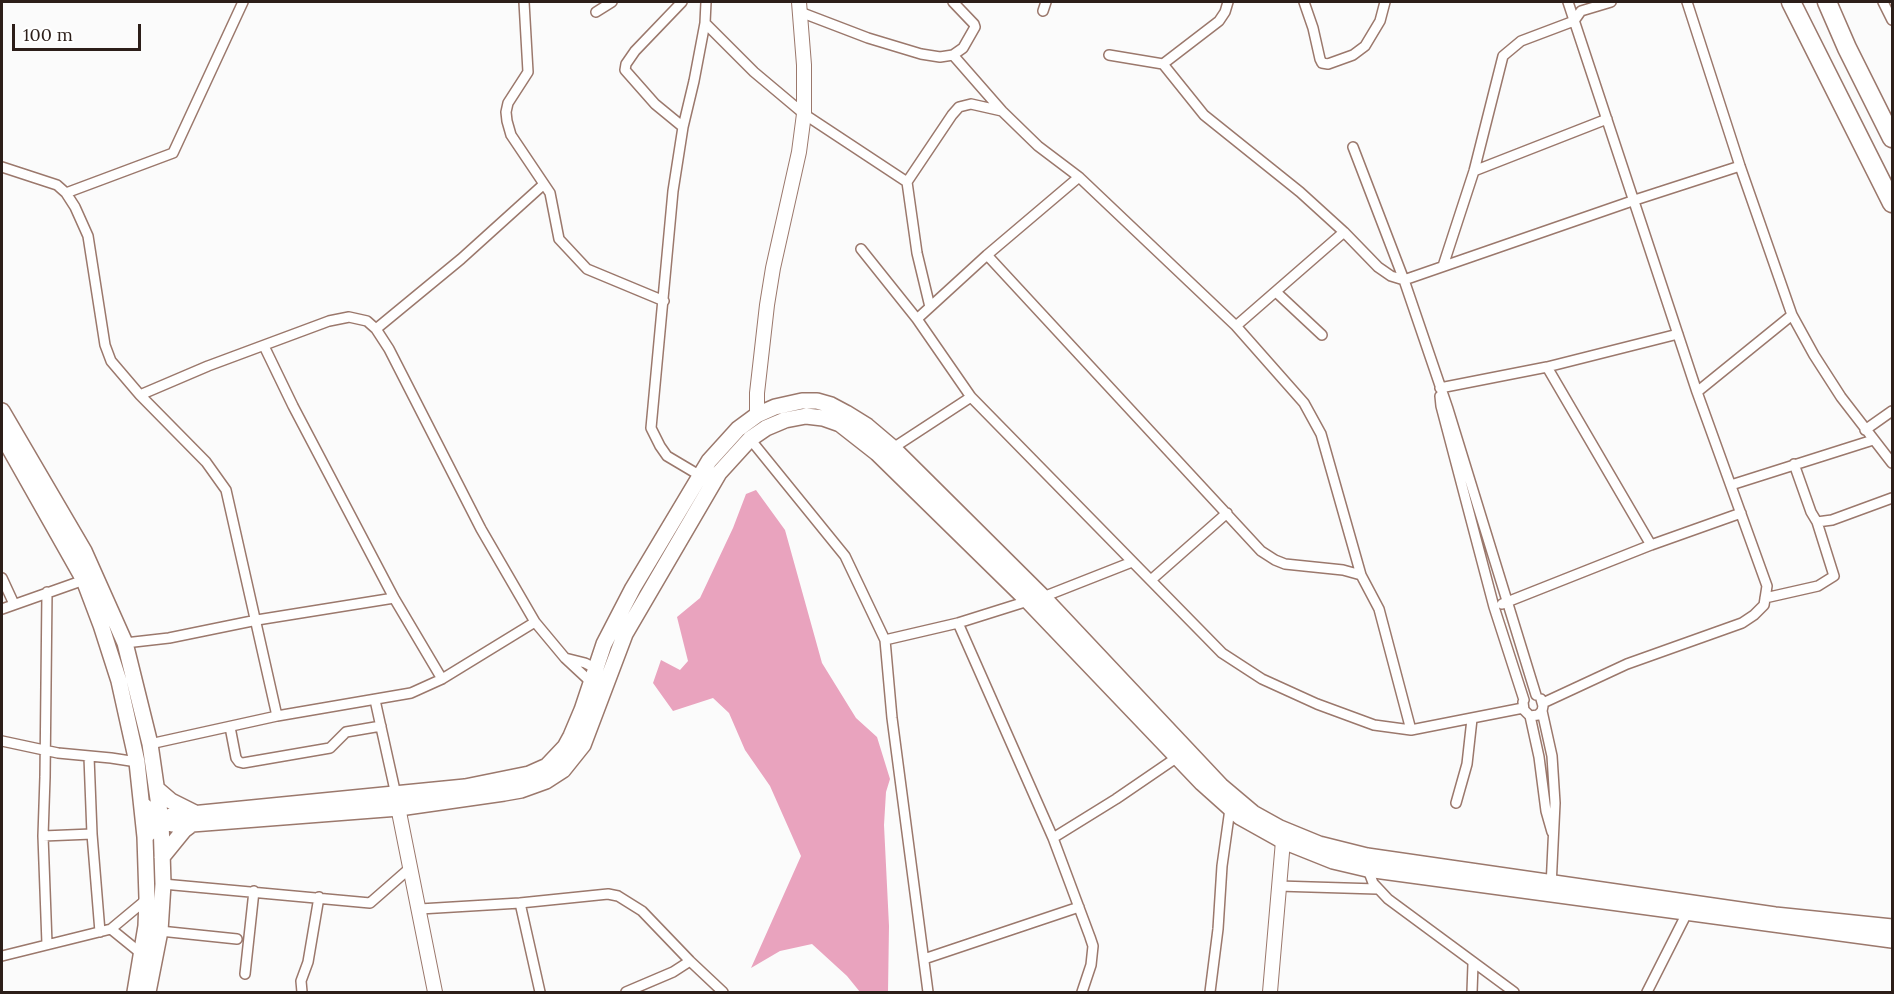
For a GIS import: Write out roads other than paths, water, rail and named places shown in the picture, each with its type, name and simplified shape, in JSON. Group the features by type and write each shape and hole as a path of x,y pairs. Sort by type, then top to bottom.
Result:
{"highway":[{"path":"1791,2 1893,203"},
{"path":"1827,2 1888,117 1893,138"}],"main road":[{"path":"145,837 160,820 171,816 193,818 513,791 546,781 563,770 580,750 591,727 610,631 633,588 699,475 725,441 757,415 775,407 802,401 831,405 867,426 893,448 911,476"},
{"path":"2,411 84,551 125,643 150,744 160,820 163,884 160,931 148,993"},
{"path":"603,671 719,472 750,439 766,428 785,420 806,416 824,418 840,424 911,476 1221,786 1242,804 1262,819 1303,838 1367,862"},
{"path":"2,435 84,580 119,681 137,762 145,837 147,898 142,955 135,993"},
{"path":"1035,599 1176,758 1230,809 1282,841 1333,861 1367,862 1775,915 1893,927"},
{"path":"157,789 193,818"},
{"path":"143,805 160,820"},
{"path":"162,857 193,818"},
{"path":"1551,887 1687,913 1893,940"}],"street":[{"path":"66,193 174,153 243,2"},
{"path":"524,2 528,72 508,104 506,112 511,135 550,193 559,239 579,262 594,273 664,301"},
{"path":"596,12 612,2"},
{"path":"682,2 635,51 626,64 626,70 655,104 683,127"},
{"path":"699,475 667,456 651,428 673,191 683,127 705,23 706,2"},
{"path":"757,415 757,393 773,268 799,152 804,114 804,65 800,7 868,38 921,54 940,57 953,54 963,48 975,27 953,2"},
{"path":"1163,64 1219,21 1228,2"},
{"path":"1304,2 1320,59 1322,63 1328,64 1353,55 1365,46 1380,21 1385,2"},
{"path":"1530,716 1538,715 1542,707 1627,664 1742,623 1764,605 1767,586 1678,334 1568,2"},
{"path":"1443,266 1473,171 1503,56 1521,41 1574,21 1581,11 1611,2"},
{"path":"1687,2 1740,166 1792,315 1814,355 1865,430 1893,463"},
{"path":"1883,2 1893,20"},
{"path":"705,23 735,55 804,114 906,182"},
{"path":"953,54 1002,111 1038,146 1079,177 1236,326 1305,403 1321,434 1361,575 1379,609 1410,730"},
{"path":"1109,55 1163,64 1204,115 1271,167 1344,232 1378,267 1391,276 1404,280 1740,166"},
{"path":"930,307 917,253 906,182 959,107 971,104 1002,111"},
{"path":"1473,171 1606,119"},
{"path":"1353,147 1404,280 1448,409 1536,695 1542,707 1552,756 1555,810 1552,832 1551,887"},
{"path":"2,167 57,185 66,193 88,236 107,354 114,366 206,462 226,490 278,716"},
{"path":"917,319 987,255 1079,177"},
{"path":"376,329 461,259 544,184"},
{"path":"1236,326 1344,232"},
{"path":"861,249 917,319 972,397 1222,653 1262,679 1317,704 1374,724 1410,730 1472,719 1523,704 1530,695 1536,695"},
{"path":"987,255 1261,551 1285,564 1343,570 1361,575"},
{"path":"1276,292 1322,335"},
{"path":"1698,392 1792,315"},
{"path":"140,394 329,321 360,318 376,329 389,349 481,529 535,622 564,658 598,687"},
{"path":"1440,387 1547,367 1678,334"},
{"path":"264,346 394,598 442,679"},
{"path":"1547,367 1651,545"},
{"path":"1440,387 1442,411 1494,607 1523,704 1530,716 1539,757 1546,811 1552,832"},
{"path":"757,393 775,407"},
{"path":"893,448 972,397"},
{"path":"1865,430 1893,411"},
{"path":"750,439 845,556 885,640 892,718 928,993"},
{"path":"1731,485 1874,440"},
{"path":"1765,598 1818,586 1834,576 1817,522 1811,512 1794,464"},
{"path":"1817,522 1832,520 1893,498"},
{"path":"1151,580 1227,513"},
{"path":"1494,607 1651,545 1741,513"},
{"path":"885,640 958,623 1035,599 1132,562"},
{"path":"2,578 14,604"},
{"path":"2,609 84,580"},
{"path":"47,592 43,836 47,944"},
{"path":"125,643 180,636 256,620 394,598"},
{"path":"150,744 278,716 411,693 442,679 535,622"},
{"path":"958,623 1053,838 1093,946 1091,964 1082,993"},
{"path":"564,658 585,663 603,671"},
{"path":"375,700 420,909 435,993"},
{"path":"1456,803 1467,764 1472,719"},
{"path":"230,728 236,758 243,763 330,748 346,732 381,726"},
{"path":"2,741 45,751 137,762"},
{"path":"89,757 92,834 100,932"},
{"path":"1053,838 1176,758"},
{"path":"1210,993 1230,809"},
{"path":"43,836 92,834"},
{"path":"1270,993 1282,841"},
{"path":"1367,862 1369,876 1377,889 1388,899 1514,993"},
{"path":"163,884 370,903 410,868"},
{"path":"1278,886 1377,889"},
{"path":"245,974 254,891"},
{"path":"420,909 520,903 590,895 618,896 642,911 723,993"},
{"path":"302,993 301,981 308,962 319,897"},
{"path":"2,956 111,929 147,898"},
{"path":"520,903 540,993"},
{"path":"924,959 1079,907"},
{"path":"1652,990 1687,913"},
{"path":"111,929 142,955"},
{"path":"160,931 237,939"},
{"path":"626,993 673,972 690,961"},
{"path":"1472,993 1473,964"}]}
